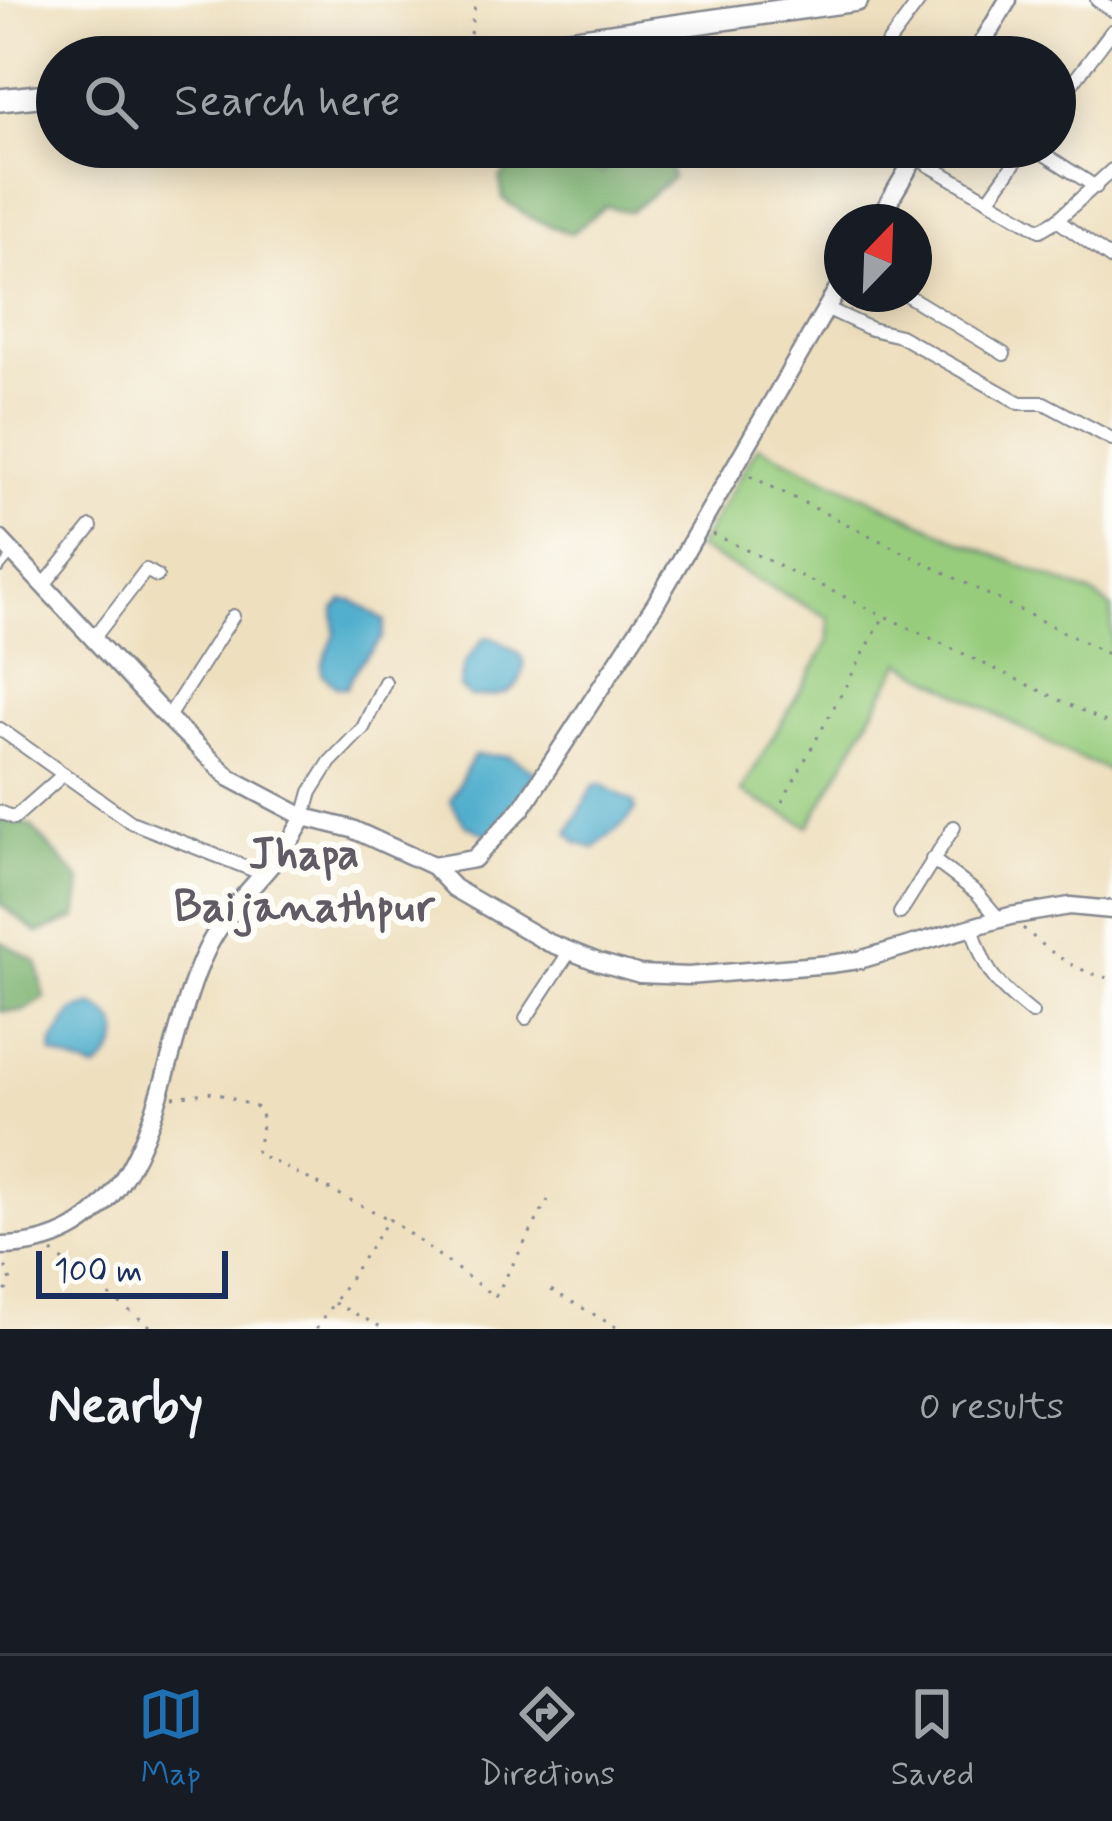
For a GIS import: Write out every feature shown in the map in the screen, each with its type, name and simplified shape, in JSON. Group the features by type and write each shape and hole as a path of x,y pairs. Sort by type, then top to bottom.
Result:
{"main road":[{"path":"582,36 857,0"},
{"path":"0,100 36,96"}],"street":[{"path":"893,36 920,0"},
{"path":"987,36 1008,0"},
{"path":"1097,0 1112,10"},
{"path":"1076,78 1112,31"},
{"path":"888,204 909,168"},
{"path":"941,168 1040,230 1112,170"},
{"path":"988,200 1013,168"},
{"path":"1064,168 1096,187"},
{"path":"1057,220 1112,259"},
{"path":"932,310 1004,354"},
{"path":"454,888 522,808 656,603 824,311"},
{"path":"835,312 900,336 1020,403 1043,403 1112,440"},
{"path":"43,586 91,527"},
{"path":"0,539 6,562 43,586 230,778 304,817 352,829 433,866 454,888 570,951 640,974 688,976 859,960 1004,917 1070,906 1112,910"},
{"path":"93,639 146,570 157,576"},
{"path":"167,717 233,616"},
{"path":"0,1246 27,1244 83,1222 106,1202 136,1157 159,1100 203,956 220,924 290,845 311,792 330,762 363,728 386,682"},
{"path":"0,729 131,822 263,874"},
{"path":"0,812 14,818 64,774"},
{"path":"899,913 954,826"},
{"path":"433,866 474,859"},
{"path":"932,859 1004,917"},
{"path":"972,926 993,981 1032,1013"},
{"path":"526,1018 570,951"}],"path":[{"path":"469,36 476,0"},
{"path":"732,467 1112,656"},
{"path":"700,523 718,538 1112,724"},
{"path":"782,802 884,616"},
{"path":"1004,917 1046,944 1053,956 1112,980"},
{"path":"159,1100 213,1092 259,1108 263,1120 256,1153 389,1219 495,1297 548,1199"},
{"path":"316,1329 389,1219"},
{"path":"49,1236 45,1246 154,1329"},
{"path":"0,1246 11,1281 0,1302"},
{"path":"551,1290 617,1328"},
{"path":"332,1302 385,1329"}],"green space":[{"path":"508,168 603,172 607,168 670,168 672,178 630,212 605,206 571,234 530,218 503,199 500,179"},
{"path":"758,446 965,543 1092,594 1112,608 1112,772 1067,753 901,662 809,826 741,792 829,641 829,618 697,548"},
{"path":"0,817 31,826 81,881 77,918 38,933 0,904"},
{"path":"0,941 37,962 45,998 24,1011 0,1011"}],"water":[{"path":"343,600 354,601 385,621 382,638 346,688 322,674 335,634 334,609"},
{"path":"492,637 519,654 522,674 508,692 470,697 460,687 464,664 484,638"},
{"path":"475,755 509,756 536,772 488,835 465,825 450,800"},
{"path":"601,784 634,803 635,810 595,848 577,843 568,833 594,785"},
{"path":"93,1005 112,1019 118,1036 112,1053 95,1070 52,1054 53,1042 73,1011"}],"district":[{"name":"Jhapa Baijanathpur","path":"304,881"}]}
